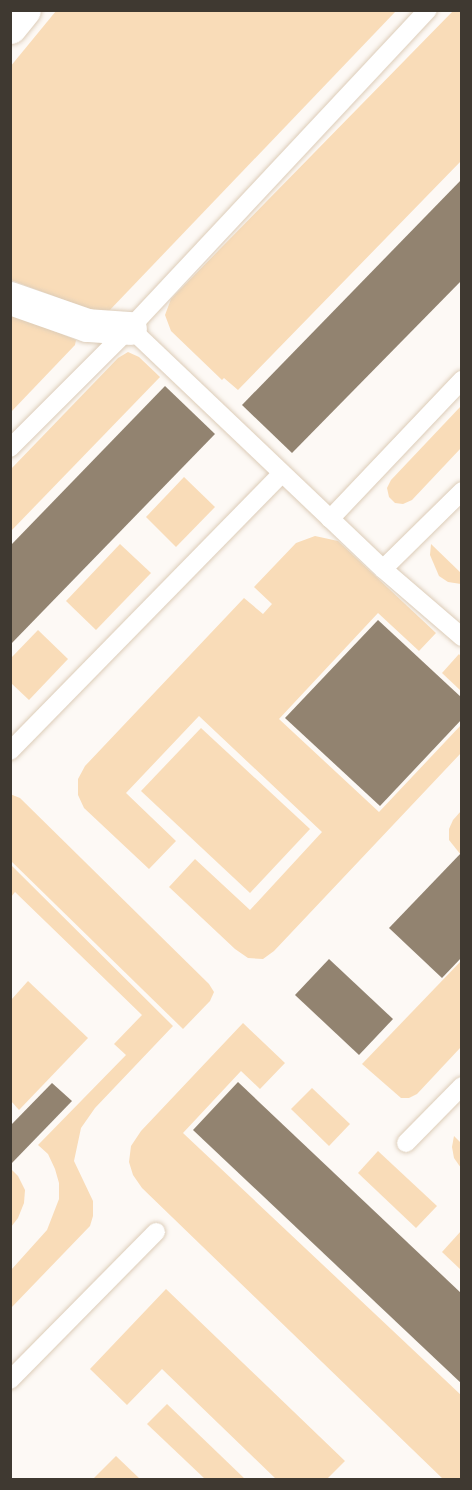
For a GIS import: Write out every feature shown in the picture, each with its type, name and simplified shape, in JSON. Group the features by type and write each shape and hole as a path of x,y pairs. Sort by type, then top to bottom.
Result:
{"street":[{"path":"10,27 24,10"},
{"path":"10,298 87,326 130,328"}],"lane":[{"path":"10,448 130,328 428,10"},
{"path":"130,328 383,570 462,637"},
{"path":"330,519 462,380"},
{"path":"10,752 281,474"},
{"path":"383,570 462,491"},
{"path":"406,1143 462,1086"},
{"path":"10,1380 156,1232"}],"shaded area":[{"path":"56,11 396,11 107,313 99,313 11,280 10,67"},
{"path":"453,11 461,11 461,161 238,390 224,378 222,380 171,331 165,315 171,299"},
{"path":"11,313 76,340 75,345 11,412"},
{"path":"128,352 139,357 160,377 11,531 11,469 118,358"},
{"path":"461,406 461,448 412,500 403,504 395,503 389,497 387,488 391,480"},
{"path":"184,477 215,507 176,547 146,517"},
{"path":"315,536 338,541 436,633 419,651 378,613 279,719 379,812 461,725 461,753 274,951 263,959 248,958 235,949 169,887 195,859 250,910 322,832 199,716 126,793 176,841 149,869 84,808 78,795 78,779 85,766 244,598 263,614 272,604 254,587 296,543"},
{"path":"120,544 151,573 96,630 66,601"},
{"path":"431,544 461,573 461,584 448,582 439,576 430,555"},
{"path":"38,630 68,659 29,700 11,683 11,658"},
{"path":"459,654 461,657 461,691 442,673"},
{"path":"201,728 310,829 250,893 141,791"},
{"path":"10,794 20,798 209,984 214,992 210,1001 183,1029 11,861"},
{"path":"461,811 461,855 449,840 449,829"},
{"path":"11,865 173,1026 95,1108 81,1128 74,1161 93,1201 90,1226 11,1308 11,1270 47,1230 59,1199 59,1183 55,1169 48,1154 38,1145 126,1055 114,1044 142,1015 15,892 11,897"},
{"path":"461,961 461,1047 417,1094 409,1098 401,1098 362,1064"},
{"path":"28,981 88,1038 19,1110 11,1101 11,1000"},
{"path":"243,1023 285,1063 260,1089 241,1071 183,1133 461,1395 461,1479 443,1479 142,1188 133,1175 129,1162 131,1146 141,1131"},
{"path":"312,1088 350,1124 329,1146 291,1109"},
{"path":"454,1136 461,1143 461,1168 454,1158 452,1147"},
{"path":"378,1151 437,1206 416,1228 358,1173"},
{"path":"10,1168 18,1176 25,1190 24,1203 18,1218 11,1227"},
{"path":"461,1231 461,1270 442,1252"},
{"path":"166,1289 345,1461 327,1479 276,1479 162,1369 127,1405 90,1369"},
{"path":"167,1404 245,1479 205,1479 147,1424"},
{"path":"116,1456 140,1479 93,1479"}],"building":[{"path":"462,179 462,280 292,453 242,405"},
{"path":"165,386 215,434 10,645 10,546"},
{"path":"378,620 462,698 462,719 380,806 285,718"},
{"path":"462,852 462,957 442,978 389,928"},
{"path":"329,959 393,1019 359,1055 295,995"},
{"path":"238,1082 462,1294 462,1384 193,1130"},
{"path":"52,1083 72,1101 11,1164 10,1126"}]}
